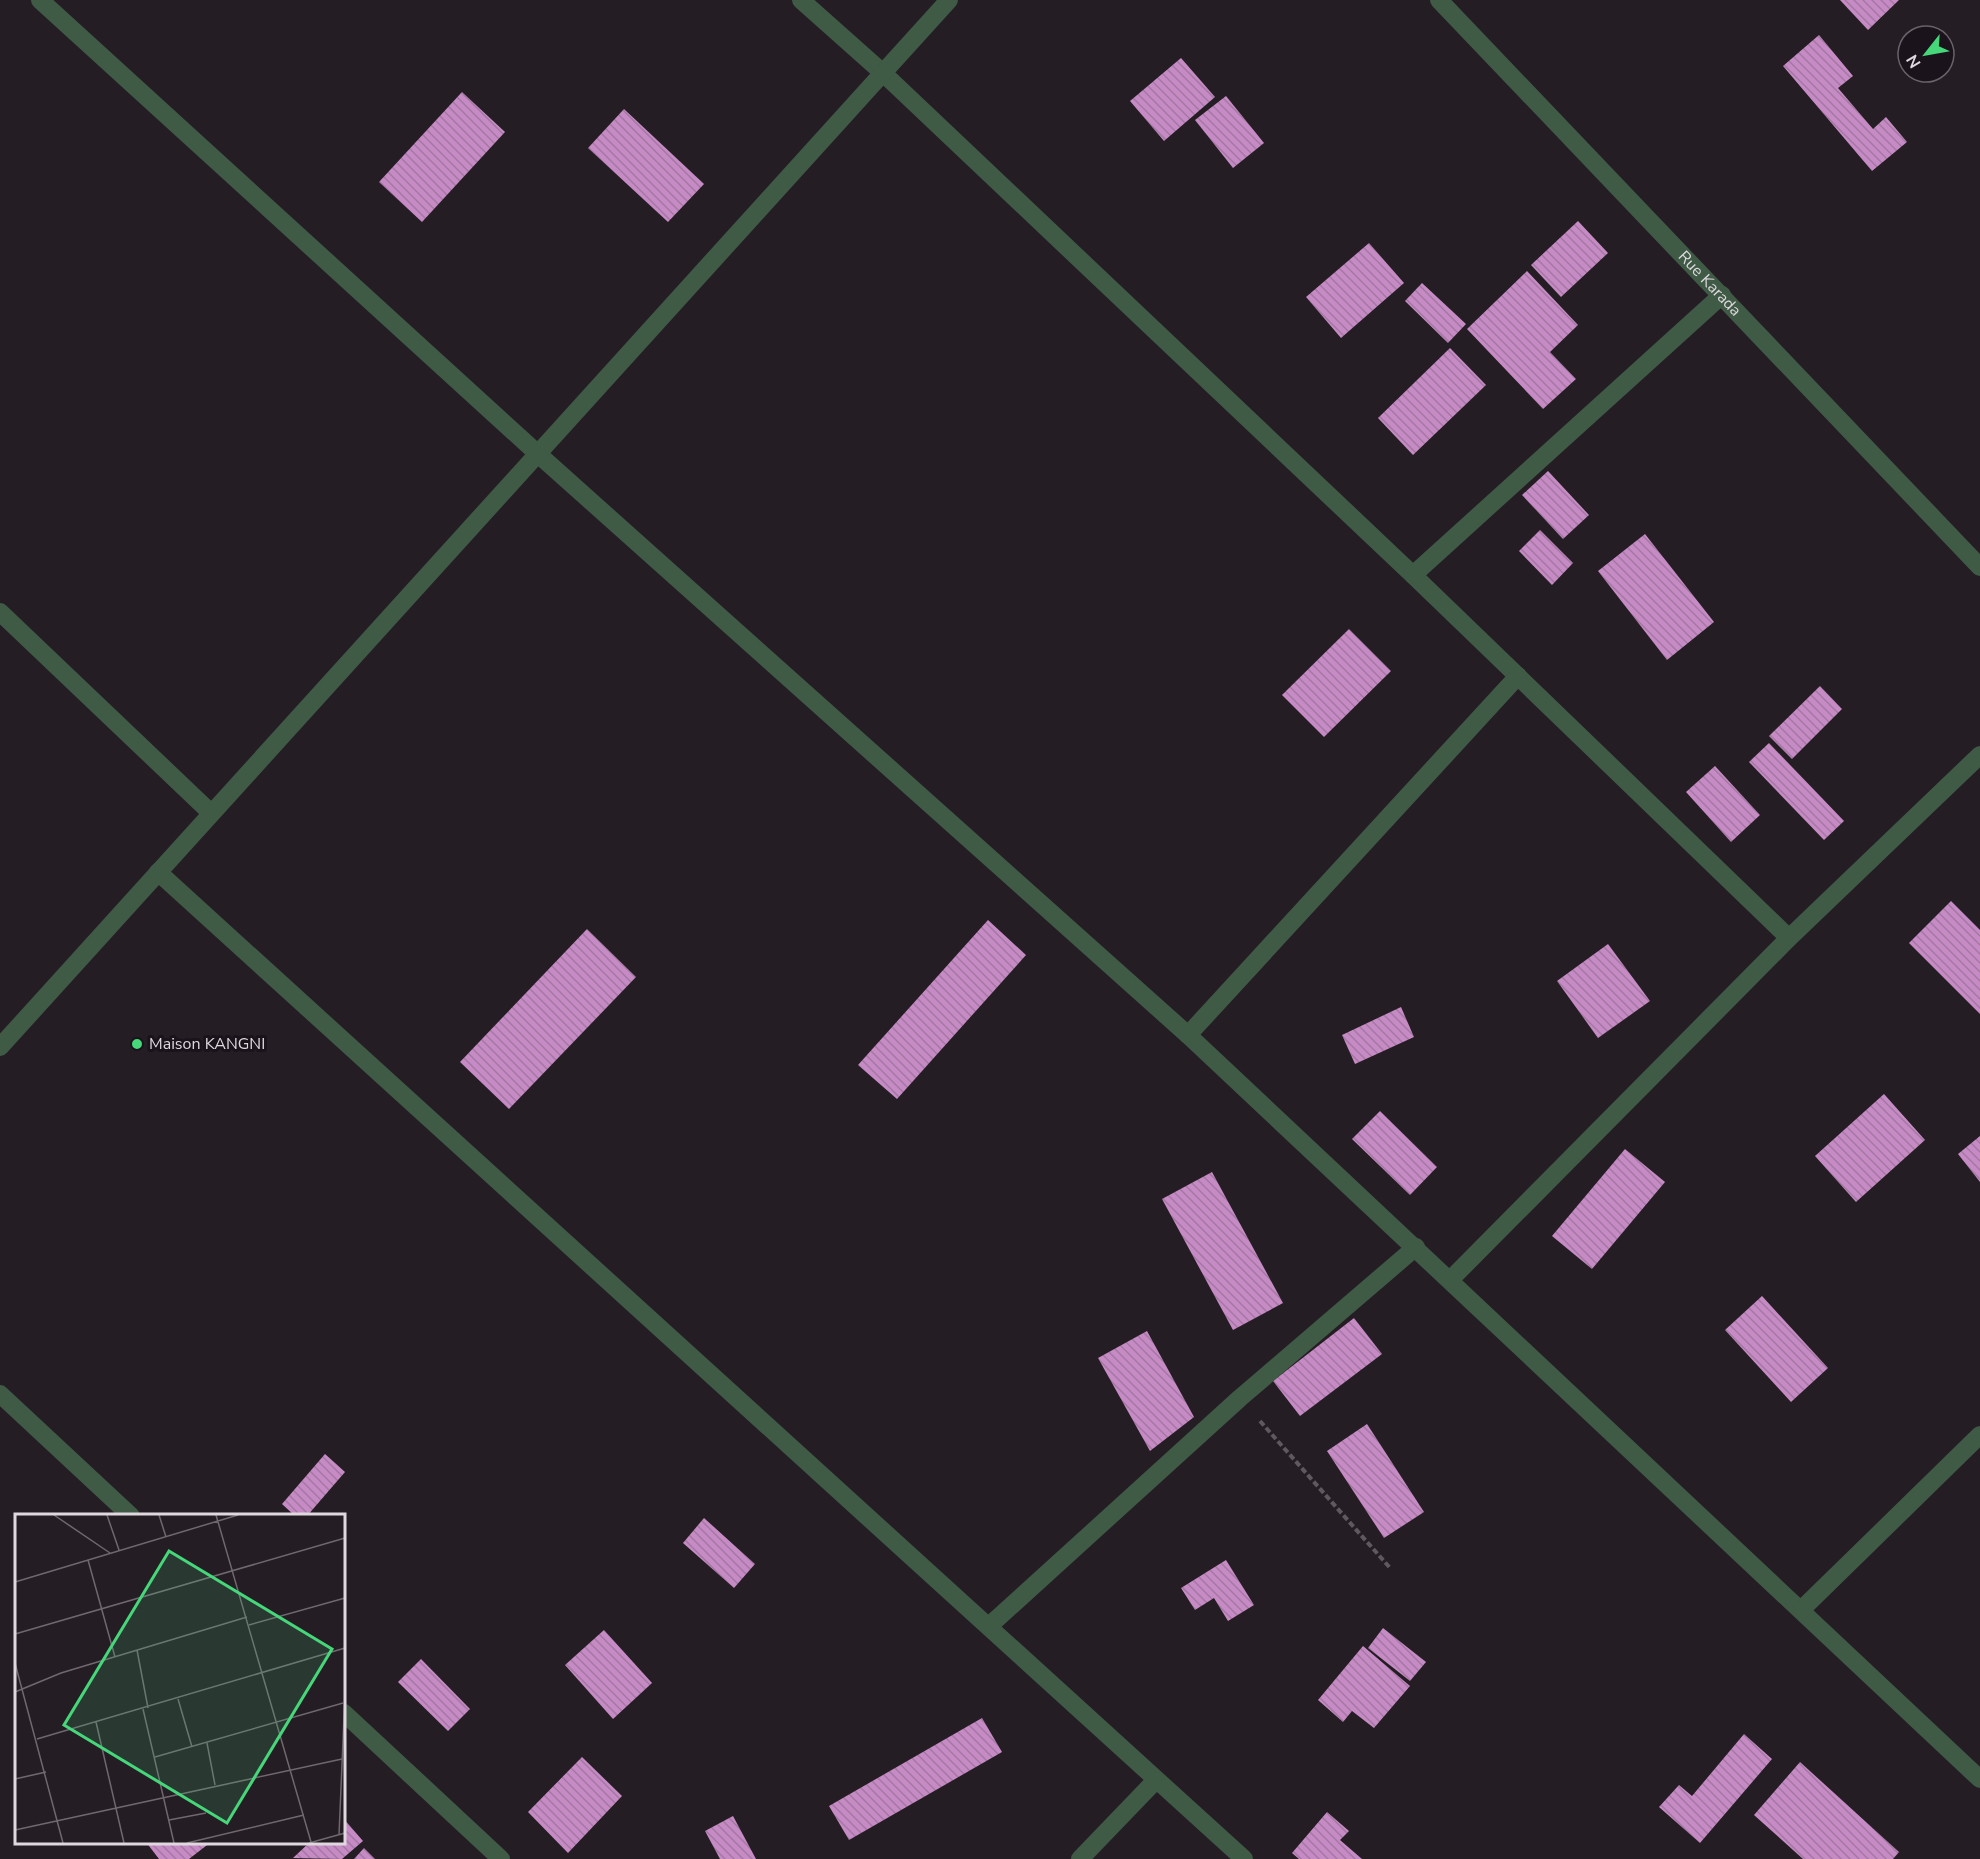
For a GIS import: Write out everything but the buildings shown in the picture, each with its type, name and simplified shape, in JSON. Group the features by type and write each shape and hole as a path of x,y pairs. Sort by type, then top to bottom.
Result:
{"street":[{"path":"40,0 538,453 1188,1035 1980,1779"},
{"path":"801,0 883,73 1413,575 1789,938"},
{"path":"0,1047 949,0"},
{"name":"Rue Karada","path":"1439,0 1980,567"},
{"path":"1413,575 1722,295"},
{"path":"0,612 211,813"},
{"path":"1188,1035 1518,676"},
{"path":"1450,1280 1789,938 1980,755"},
{"path":"158,872 1244,1859"},
{"path":"989,1626 1240,1398 1416,1247"},
{"path":"0,1394 130,1514"},
{"path":"1801,1610 1980,1435"},
{"path":"345,1714 501,1859"},
{"path":"1080,1859 1156,1780"}],"path":[{"path":"1240,1398 1391,1569"}],"place":[{"name":"Maison KANGNI","path":"137,1044"}]}
